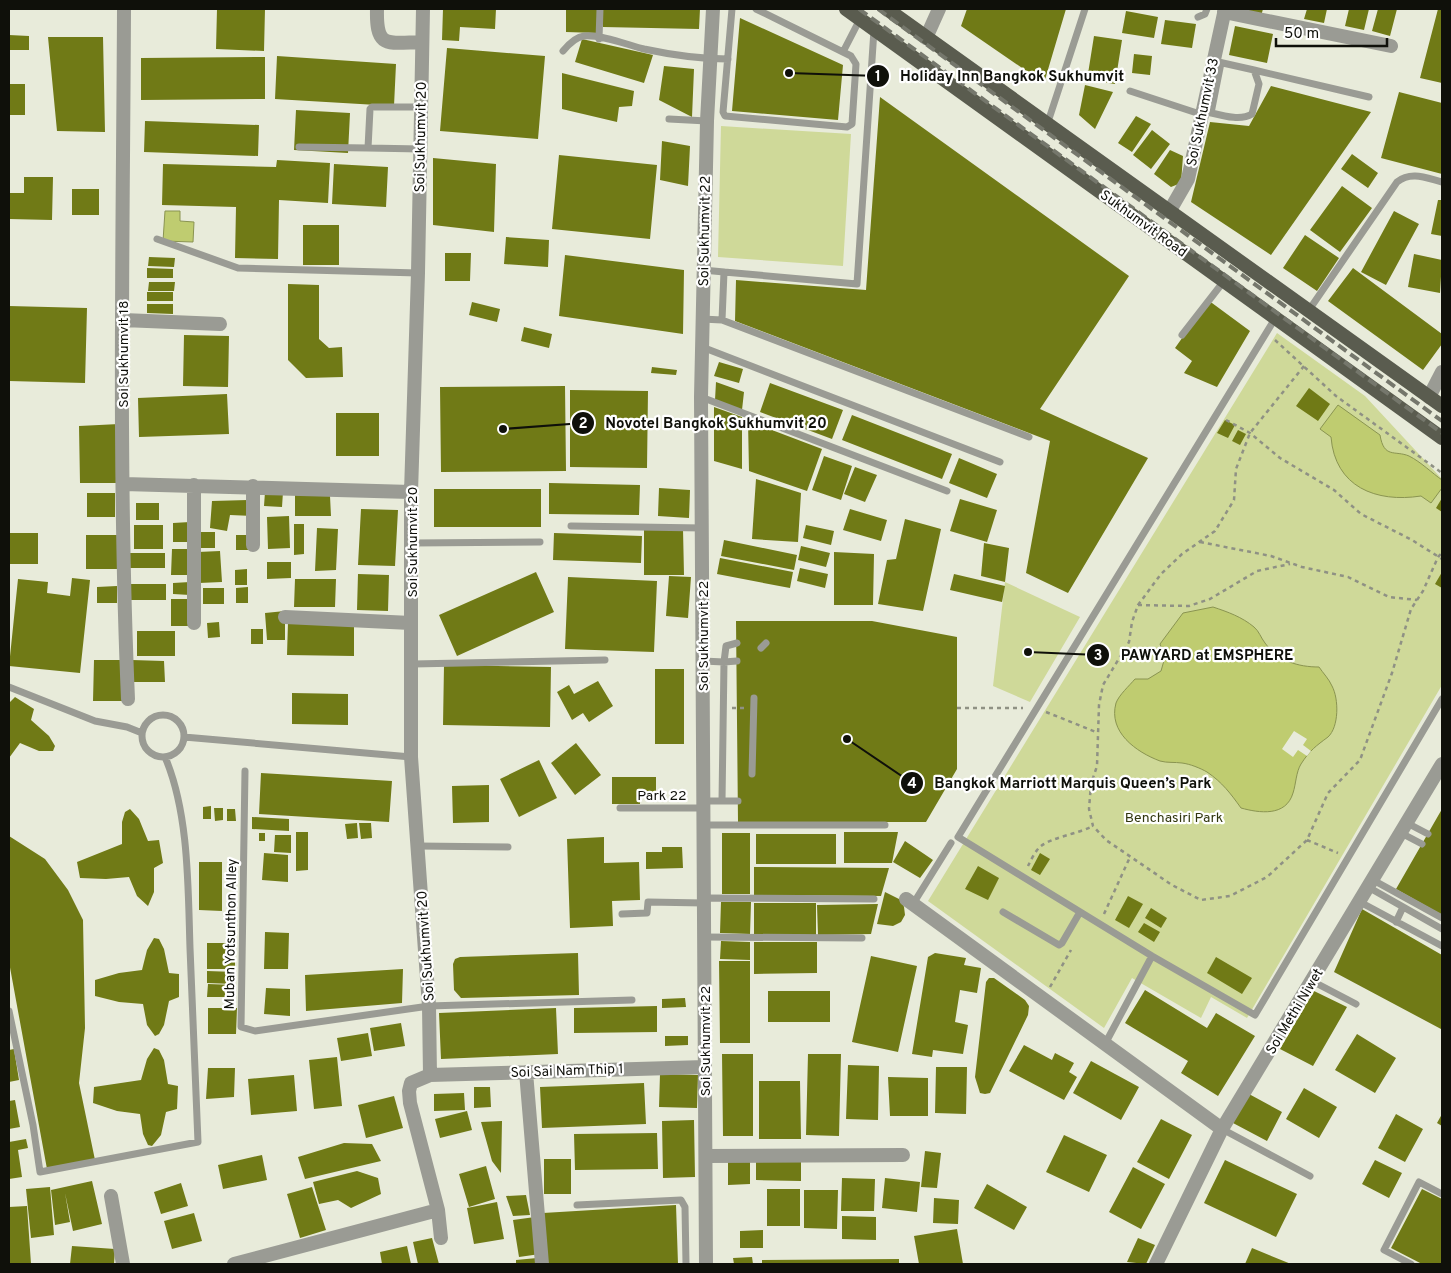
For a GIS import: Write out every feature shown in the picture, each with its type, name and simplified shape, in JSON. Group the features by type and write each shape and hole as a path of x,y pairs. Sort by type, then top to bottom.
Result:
{"main road":[{"name":"Sukhumvit Road","path":"846,9 1224,281 1277,317 1442,438"},
{"name":"Sukhumvit Road","path":"887,9 1046,125 1310,310 1442,406"},
{"path":"914,58 926,38"}],"street":[{"name":"Soi Sukhumvit 18","path":"124,9 122,320 125,621 128,699"},
{"path":"377,9 377,29 382,39 388,42 421,42"},
{"name":"Soi Sukhumvit 20","path":"423,9 418,273 411,492 411,623 413,664 411,757 429,1006 430,1075"},
{"name":"Soi Sukhumvit 22","path":"706,1264 701,397 707,121 713,9"},
{"path":"926,38 939,9"},
{"path":"1224,10 1391,46"},
{"name":"Soi Sukhumvit 33","path":"1169,212 1188,179 1206,113 1218,62 1224,10"},
{"path":"122,320 220,324"},
{"path":"1429,397 1442,372"},
{"path":"124,484 194,484 411,492"},
{"path":"194,484 194,623"},
{"path":"253,545 254,486"},
{"path":"285,617 411,623"},
{"name":"Soi Methi Niwet","path":"1156,1264 1222,1129 1442,764"},
{"path":"910,901 1222,1129"},
{"name":"Soi Sai Nam Thip 1","path":"430,1075 705,1067"},
{"path":"526,1072 542,1264"},
{"path":"430,1075 411,1083 409,1091 438,1210 441,1238"},
{"path":"706,1156 903,1155"},
{"path":"111,1196 123,1264"},
{"path":"234,1264 438,1210"}],"lane":[{"path":"599,39 600,9"},
{"path":"732,9 723,112 725,116 847,127 852,124 856,64 851,56 756,9"},
{"path":"1046,125 1085,9"},
{"path":"1198,16 1206,14 1207,9"},
{"path":"843,52 860,19"},
{"path":"703,270 857,284 874,30"},
{"path":"563,51 569,42 584,36 689,58 728,59"},
{"path":"1218,62 1369,97"},
{"path":"1130,91 1206,113 1237,118 1252,114 1259,84 1254,70"},
{"path":"368,148 370,109 372,107 421,107"},
{"path":"669,119 707,121"},
{"path":"299,147 421,149"},
{"path":"1310,310 1397,182 1404,177 1414,175 1442,182"},
{"path":"157,238 238,268 418,273"},
{"path":"722,320 724,272"},
{"path":"1182,335 1224,281"},
{"path":"1277,317 958,837 1152,956 1254,1015 1442,698"},
{"path":"702,319 722,320 1029,437"},
{"path":"702,347 1000,462"},
{"path":"701,397 947,491"},
{"path":"571,526 703,528"},
{"path":"412,543 540,542"},
{"path":"722,801 724,662 726,646 737,643"},
{"path":"413,664 606,660"},
{"path":"703,662 737,661"},
{"path":"9,688 95,721 119,725 142,734"},
{"path":"752,774 754,698"},
{"path":"164,715 178,720 182,726 184,737 179,750 165,757 150,752 145,746 142,734 150,719 164,715"},
{"path":"184,737 411,757"},
{"path":"9,1011 33,1126 40,1172 198,1142 189,900 181,810 165,757"},
{"name":"Muban Yotsunthon Alley","path":"246,771 241,1028 255,1031 429,1006"},
{"name":"Park 22","path":"620,808 704,805 722,801 738,801"},
{"path":"704,825 885,825"},
{"path":"1404,828 1428,834"},
{"path":"1404,828 1422,844"},
{"path":"910,901 951,843"},
{"path":"418,846 508,847"},
{"path":"1371,884 1403,907 1442,929"},
{"path":"1371,884 1442,918"},
{"path":"622,914 647,913 648,902 874,899"},
{"path":"1360,902 1442,946"},
{"path":"1396,922 1403,907"},
{"path":"1003,912 1059,945 1080,912"},
{"path":"704,937 862,938"},
{"path":"1104,1044 1152,956"},
{"path":"1312,981 1356,1004"},
{"path":"429,1006 632,1000"},
{"path":"1222,1129 1310,1176"},
{"path":"1411,1264 1384,1250 1419,1182 1442,1194"},
{"path":"577,1205 681,1200 685,1207 686,1264"}],"path":[{"path":"1266,334 1336,396 1442,473"},
{"path":"1304,366 1250,432 1236,469 1234,500 1215,531 1161,574 1138,605 1132,622 1129,642 1103,686 1099,705 1097,766 1091,784 1089,809 1093,826 1106,840 1130,857 1172,885 1201,900 1230,896 1267,877 1307,840 1328,793 1360,760 1392,673 1411,609 1438,557 1442,553"},
{"path":"1216,415 1250,432 1280,458 1334,490 1362,514 1412,540 1442,559"},
{"path":"1199,542 1270,556 1291,564 1348,577 1389,597 1417,600"},
{"path":"1138,605 1189,606 1210,599 1257,571 1291,564"},
{"path":"957,708 1026,708"},
{"path":"1037,708 1097,732"},
{"path":"1022,876 1040,847 1056,838 1076,834 1093,826"},
{"path":"1100,924 1130,857"},
{"path":"1044,999 1075,944"}],"green space":[{"path":"721,126 851,134 843,266 718,257"},
{"name":"Benchasiri Park","path":"1277,333 1365,396 1442,479 1442,685 1247,1018 1211,997 1201,1018 1132,978 1104,1028 928,901"},
{"path":"1005,582 1080,617 1030,702 993,686"}],"shaded area":[{"path":"165,211 180,211 180,221 194,222 193,242 163,241"},
{"path":"1338,405 1380,435 1384,448 1387,451 1409,456 1442,480 1442,488 1431,503 1421,496 1404,498 1374,494 1361,488 1349,479 1340,468 1334,454 1331,437 1320,429"},
{"path":"1213,607 1235,615 1249,623 1257,630 1270,649 1282,659 1304,666 1319,667 1329,681 1336,698 1337,713 1332,732 1304,759 1298,771 1289,801 1278,810 1264,812 1241,808 1226,789 1207,772 1188,764 1163,762 1151,757 1126,740 1116,723 1116,703 1124,691 1135,679 1148,679 1161,671 1165,657 1160,644 1183,613"}],"pier":[{"path":"1294,731 1307,739 1303,745 1311,751 1307,756 1298,750 1293,757 1282,749"}],"building":[{"path":"217,9 265,9 264,51 216,49"},
{"path":"443,9 496,9 495,29 460,27 459,41 442,40"},
{"path":"566,9 598,9 597,33 566,32"},
{"path":"603,9 700,9 699,29 603,27"},
{"path":"967,9 1066,9 1044,83 961,26"},
{"path":"1236,9 1263,9 1261,16"},
{"path":"1307,9 1327,9 1324,23 1304,19"},
{"path":"1349,9 1369,9 1364,30 1345,26"},
{"path":"1378,9 1397,9 1390,36 1372,31"},
{"path":"1438,9 1442,9 1442,83 1420,78"},
{"path":"1126,11 1158,17 1154,38 1122,33"},
{"path":"740,18 843,65 838,120 732,111"},
{"path":"1165,20 1196,24 1192,48 1161,44"},
{"path":"1235,26 1273,34 1267,63 1229,55"},
{"path":"9,35 29,36 29,50 9,50"},
{"path":"1094,36 1122,40 1115,84 1087,80"},
{"path":"48,37 103,37 105,132 57,131"},
{"path":"582,39 653,55 644,83 575,62"},
{"path":"447,48 545,56 538,139 440,131"},
{"path":"1134,54 1152,56 1150,75 1132,73"},
{"path":"277,56 396,64 394,106 275,99"},
{"path":"265,57 265,99 141,100 141,58"},
{"path":"664,66 694,69 692,117 659,100"},
{"path":"562,73 634,91 632,106 619,107 617,122 562,109"},
{"path":"9,84 25,84 25,115 9,115"},
{"path":"1085,85 1113,92 1095,129 1079,115"},
{"path":"1271,86 1371,112 1271,255 1191,202 1210,122 1249,126"},
{"path":"1399,92 1442,103 1442,174 1381,158"},
{"path":"880,97 1129,276 1040,409 1148,458 1068,593 1026,573 1050,441 735,321 736,280 866,290"},
{"path":"296,110 350,113 348,153 294,150"},
{"path":"1136,116 1151,124 1132,152 1118,143"},
{"path":"145,121 259,125 258,156 144,152"},
{"path":"1152,130 1170,144 1151,169 1133,155"},
{"path":"662,141 690,146 688,186 660,180"},
{"path":"1170,150 1183,156 1181,183 1171,187 1154,174"},
{"path":"1352,154 1378,173 1368,188 1341,169"},
{"path":"559,155 657,165 650,239 552,229"},
{"path":"433,158 496,164 494,232 433,225"},
{"path":"277,160 330,163 328,203 279,200 278,259 235,258 236,207 162,205 163,164 276,167"},
{"path":"334,164 388,167 386,207 332,204"},
{"path":"24,177 53,177 52,220 9,219 9,193 24,193"},
{"path":"1342,186 1372,208 1340,252 1310,230"},
{"path":"72,189 99,189 99,215 72,215"},
{"path":"1438,200 1442,200 1442,236 1431,234"},
{"path":"1394,211 1419,224 1386,285 1361,272"},
{"path":"303,225 339,225 339,265 303,265"},
{"path":"1305,235 1339,258 1317,291 1283,268"},
{"path":"506,237 549,240 548,267 504,264"},
{"path":"445,253 471,253 470,281 445,281"},
{"path":"1414,254 1442,260 1440,293 1408,287"},
{"path":"565,255 684,270 683,334 559,316"},
{"path":"149,257 175,258 174,267 148,266"},
{"path":"147,268 173,269 173,278 147,278"},
{"path":"1353,268 1442,334 1442,344 1423,370 1328,301"},
{"path":"149,282 175,282 174,291 148,291"},
{"path":"288,284 319,285 319,339 329,348 342,347 343,377 306,378 288,360"},
{"path":"147,292 173,292 173,301 147,301"},
{"path":"472,302 500,309 497,322 469,315"},
{"path":"1207,303 1212,303 1250,331 1217,387 1184,373 1192,361 1175,348"},
{"path":"147,304 173,304 173,314 147,313"},
{"path":"9,306 87,308 85,383 9,381"},
{"path":"524,327 552,334 549,348 521,341"},
{"path":"184,335 229,336 228,387 183,386"},
{"path":"719,362 743,369 739,383 714,376"},
{"path":"652,367 677,370 676,375 651,373"},
{"path":"716,382 744,392 742,410 715,400"},
{"path":"770,383 843,410 832,439 760,412"},
{"path":"565,386 566,471 441,472 440,387"},
{"path":"1309,388 1330,404 1318,421 1296,406"},
{"path":"570,390 648,391 647,468 570,467"},
{"path":"227,394 229,434 139,437 138,398"},
{"path":"714,407 742,417 742,469 714,461"},
{"path":"336,413 379,413 379,456 336,456"},
{"path":"852,415 952,454 942,479 842,440"},
{"path":"1225,420 1235,425 1228,438 1217,433"},
{"path":"748,421 822,449 807,491 749,471"},
{"path":"119,424 120,483 80,483 79,426"},
{"path":"1238,430 1246,434 1240,445 1232,441"},
{"path":"824,456 852,466 841,500 812,490"},
{"path":"959,458 997,474 987,498 949,483"},
{"path":"855,467 877,475 865,502 844,494"},
{"path":"756,479 801,493 798,542 752,539"},
{"path":"549,483 640,485 639,515 549,514"},
{"path":"659,488 690,490 689,518 658,516"},
{"path":"434,489 541,489 541,527 434,527"},
{"path":"265,492 283,492 282,507 264,506"},
{"path":"87,493 115,493 115,517 87,517"},
{"path":"295,495 330,496 331,516 295,516"},
{"path":"1442,498 1442,512 1436,508"},
{"path":"960,499 997,510 987,542 950,531"},
{"path":"248,500 253,516 230,515 227,531 210,528 212,501"},
{"path":"136,503 159,503 159,520 136,520"},
{"path":"361,509 398,510 395,566 358,565"},
{"path":"850,509 887,520 881,541 843,530"},
{"path":"289,516 290,548 268,549 267,517"},
{"path":"905,519 941,529 923,611 878,604 887,560 896,559"},
{"path":"190,522 190,542 173,542 173,523"},
{"path":"294,524 304,524 304,554 294,555"},
{"path":"134,525 163,525 163,549 134,549"},
{"path":"806,525 834,531 831,545 803,538"},
{"path":"317,528 338,529 336,570 315,571"},
{"path":"644,529 683,529 684,575 644,575"},
{"path":"197,532 215,532 215,548 197,548"},
{"path":"10,533 38,533 38,564 10,564"},
{"path":"554,533 642,536 641,563 553,560"},
{"path":"86,535 117,535 117,569 86,569"},
{"path":"236,535 247,535 248,550 236,550"},
{"path":"724,540 797,555 794,570 721,556"},
{"path":"984,543 1009,548 1005,582 981,576"},
{"path":"801,546 830,553 826,567 798,560"},
{"path":"172,549 192,549 192,575 171,575"},
{"path":"220,551 222,582 199,583 198,552"},
{"path":"834,552 874,554 873,605 834,605"},
{"path":"130,553 165,553 165,568 130,568"},
{"path":"720,558 793,572 790,588 717,574"},
{"path":"267,562 291,562 291,578 267,579"},
{"path":"800,568 828,574 825,588 797,581"},
{"path":"247,569 247,585 235,585 235,570"},
{"path":"536,572 554,612 457,656 439,615"},
{"path":"1442,572 1442,588 1435,584"},
{"path":"358,574 389,575 388,611 357,610"},
{"path":"954,574 1005,586 1002,602 950,590"},
{"path":"669,576 691,577 688,618 666,616"},
{"path":"568,577 657,581 654,652 565,649"},
{"path":"72,578 90,580 80,673 9,666 18,579 48,582 47,593 70,596"},
{"path":"295,579 336,579 335,607 294,607"},
{"path":"190,582 190,595 173,594 173,583"},
{"path":"131,584 166,584 166,600 131,600"},
{"path":"117,586 117,603 97,603 97,587"},
{"path":"248,587 248,603 236,603 236,588"},
{"path":"203,588 224,588 224,604 203,604"},
{"path":"171,599 191,599 191,626 171,626"},
{"path":"285,611 285,640 267,640 265,613"},
{"path":"736,621 872,621 957,637 957,769 926,822 738,822"},
{"path":"219,622 220,637 208,638 207,623"},
{"path":"288,622 354,623 354,656 287,655"},
{"path":"251,629 263,629 263,644 251,644"},
{"path":"137,631 175,631 175,656 137,656"},
{"path":"94,660 122,660 122,701 93,701"},
{"path":"132,660 164,661 165,682 131,682"},
{"path":"444,665 551,667 550,727 443,725"},
{"path":"655,669 684,669 684,744 655,744"},
{"path":"598,681 613,706 589,722 583,713 572,720 557,692 569,685 574,694"},
{"path":"292,693 348,694 348,725 292,724"},
{"path":"15,697 34,709 31,720 49,736 55,746 53,751 39,751 20,743 9,758 9,703"},
{"path":"576,743 601,775 575,795 551,763"},
{"path":"539,760 557,798 519,817 500,779"},
{"path":"261,773 392,781 389,822 259,814"},
{"path":"612,777 656,777 656,795 640,795 640,804 612,804"},
{"path":"489,785 489,822 453,823 452,786"},
{"path":"211,806 211,819 203,819 203,807"},
{"path":"214,808 223,808 223,820 215,821"},
{"path":"130,809 139,819 148,841 159,840 163,863 154,868 154,892 148,906 137,896 129,877 106,879 80,878 77,862 122,844 122,822 125,812"},
{"path":"227,809 235,809 236,821 227,821"},
{"path":"1442,809 1442,915 1396,889"},
{"path":"252,817 289,819 289,831 252,829"},
{"path":"357,823 358,838 347,839 345,824"},
{"path":"359,823 371,823 372,838 361,839"},
{"path":"296,832 308,832 308,870 296,871"},
{"path":"844,832 898,832 892,863 844,863"},
{"path":"259,833 265,833 265,841 259,841"},
{"path":"722,833 750,833 750,894 722,894"},
{"path":"756,834 836,834 836,864 756,864"},
{"path":"275,835 291,835 291,853 274,852"},
{"path":"9,836 45,859 68,890 83,920 85,1028 79,1083 95,1160 47,1169 9,962"},
{"path":"604,837 604,863 639,862 640,900 612,901 613,926 570,928 567,839"},
{"path":"905,841 933,860 920,878 893,862"},
{"path":"662,847 682,847 683,868 646,869 646,852 662,852"},
{"path":"264,853 288,855 288,882 262,880"},
{"path":"1040,853 1050,859 1040,875 1031,870"},
{"path":"199,862 222,862 222,911 199,910"},
{"path":"978,866 999,878 988,900 965,889"},
{"path":"754,867 889,868 881,896 754,895"},
{"path":"885,892 901,900 904,907 905,915 901,922 893,926 877,924"},
{"path":"1128,896 1143,904 1129,928 1115,920"},
{"path":"721,902 751,902 750,934 720,933"},
{"path":"754,903 816,903 816,935 754,934"},
{"path":"878,904 871,934 818,935 817,905"},
{"path":"1151,908 1167,918 1161,928 1145,918"},
{"path":"1362,909 1442,955 1441,1029 1334,972"},
{"path":"1144,923 1160,932 1154,942 1138,932"},
{"path":"265,932 289,933 288,969 264,969"},
{"path":"154,938 159,939 164,949 169,973 179,974 179,997 169,1001 164,1025 159,1034 155,1036 147,1025 143,1004 119,1002 95,996 95,980 119,973 142,970 147,950"},
{"path":"721,941 750,942 750,960 720,959"},
{"path":"754,942 817,942 817,973 754,974"},
{"path":"207,943 235,943 235,969 207,969"},
{"path":"578,953 579,995 461,998 454,990 453,964 455,959 460,957"},
{"path":"935,953 966,958 964,965 981,968 977,993 960,990 955,1022 968,1025 963,1054 933,1050 932,1057 912,1054 928,957"},
{"path":"871,956 917,966 898,1052 852,1042"},
{"path":"1216,957 1252,978 1242,994 1207,973"},
{"path":"719,961 750,961 750,1043 720,1043"},
{"path":"403,969 402,1003 306,1011 305,975"},
{"path":"207,971 235,972 234,984 207,983"},
{"path":"989,978 994,978 1025,1000 1029,1006 1028,1015 990,1093 985,1094 980,1093 975,1077 986,982"},
{"path":"208,984 235,985 235,997 207,997"},
{"path":"266,988 290,989 290,1016 264,1014"},
{"path":"1145,990 1207,1028 1216,1013 1255,1036 1218,1096 1181,1073 1188,1061 1125,1023"},
{"path":"768,991 830,991 830,1022 768,1022"},
{"path":"1314,991 1347,1007 1313,1066 1280,1049"},
{"path":"685,998 686,1007 662,1008 662,999"},
{"path":"657,1006 657,1032 574,1033 574,1008"},
{"path":"208,1008 237,1008 236,1034 208,1034"},
{"path":"556,1008 558,1054 441,1059 439,1013"},
{"path":"401,1023 405,1046 374,1051 370,1028"},
{"path":"368,1033 372,1056 341,1061 337,1038"},
{"path":"1357,1034 1396,1058 1375,1093 1335,1070"},
{"path":"665,1036 688,1036 688,1045 665,1046"},
{"path":"1024,1045 1052,1060 1055,1053 1074,1063 1069,1072 1077,1077 1064,1100 1009,1071"},
{"path":"154,1048 159,1050 164,1060 168,1084 178,1086 177,1109 166,1112 161,1135 152,1146 148,1145 143,1134 140,1114 117,1111 93,1103 94,1087 141,1080 147,1059"},
{"path":"14,1049 19,1080 9,1082 9,1050"},
{"path":"722,1054 753,1054 753,1136 723,1136"},
{"path":"808,1054 841,1054 839,1136 806,1135"},
{"path":"337,1057 342,1106 314,1109 309,1060"},
{"path":"1091,1061 1139,1087 1121,1120 1073,1093"},
{"path":"848,1065 879,1066 878,1120 846,1119"},
{"path":"936,1067 967,1067 966,1114 935,1113"},
{"path":"208,1068 235,1068 234,1097 206,1099"},
{"path":"660,1074 698,1075 697,1108 659,1107"},
{"path":"294,1075 297,1111 251,1115 248,1079"},
{"path":"888,1077 928,1078 928,1116 890,1116"},
{"path":"759,1081 800,1081 801,1139 759,1139"},
{"path":"644,1083 646,1124 542,1128 540,1087"},
{"path":"474,1087 490,1087 491,1107 474,1108"},
{"path":"1304,1088 1337,1107 1319,1138 1286,1119"},
{"path":"464,1093 465,1110 434,1111 434,1094"},
{"path":"1249,1094 1282,1112 1267,1141 1233,1123"},
{"path":"394,1096 403,1128 366,1138 358,1105"},
{"path":"15,1100 20,1127 9,1129 9,1101"},
{"path":"467,1111 472,1130 440,1138 435,1119"},
{"path":"1396,1114 1423,1129 1405,1162 1378,1148"},
{"path":"1442,1114 1442,1126 1437,1123"},
{"path":"1161,1119 1192,1135 1169,1179 1137,1162"},
{"path":"694,1120 695,1177 663,1178 662,1121"},
{"path":"502,1121 501,1173 492,1161 481,1122"},
{"path":"657,1133 658,1169 575,1170 574,1134"},
{"path":"1064,1135 1107,1155 1089,1192 1046,1172"},
{"path":"26,1139 28,1148 18,1150 22,1177 9,1179 9,1142"},
{"path":"344,1143 372,1144 381,1161 305,1179 298,1157"},
{"path":"925,1151 941,1153 937,1188 921,1187"},
{"path":"262,1155 267,1180 223,1189 218,1165"},
{"path":"750,1158 750,1184 728,1185 728,1159"},
{"path":"544,1159 571,1159 571,1194 544,1194"},
{"path":"756,1159 801,1160 801,1181 756,1180"},
{"path":"1225,1160 1297,1194 1276,1237 1204,1203"},
{"path":"1375,1160 1402,1173 1389,1198 1362,1184"},
{"path":"486,1166 495,1199 469,1207 459,1174"},
{"path":"1133,1167 1165,1184 1141,1229 1109,1212"},
{"path":"357,1171 378,1178 381,1194 351,1208 338,1200 319,1204 313,1182"},
{"path":"842,1178 875,1179 874,1211 841,1211"},
{"path":"885,1178 920,1182 917,1212 882,1208"},
{"path":"92,1181 102,1224 73,1231 65,1193 70,1222 55,1225 51,1190"},
{"path":"181,1183 188,1206 161,1214 154,1192"},
{"path":"987,1184 1027,1207 1014,1230 974,1208"},
{"path":"50,1187 54,1235 31,1238 26,1189"},
{"path":"312,1187 326,1230 300,1238 287,1194"},
{"path":"767,1189 800,1189 800,1226 767,1226"},
{"path":"1422,1189 1442,1199 1442,1264 1422,1264 1391,1248"},
{"path":"804,1190 838,1190 837,1229 804,1228"},
{"path":"526,1195 530,1215 513,1216 506,1196"},
{"path":"934,1198 959,1200 958,1224 933,1223"},
{"path":"497,1202 504,1239 474,1244 467,1208"},
{"path":"676,1205 678,1264 546,1264 543,1213"},
{"path":"27,1206 31,1264 9,1264 9,1207"},
{"path":"194,1213 202,1241 172,1249 164,1221"},
{"path":"842,1216 876,1217 876,1240 842,1239"},
{"path":"535,1217 540,1254 519,1257 513,1220"},
{"path":"957,1229 963,1264 919,1264 914,1236"},
{"path":"763,1230 763,1248 740,1248 740,1231"},
{"path":"432,1238 439,1264 418,1264 413,1242"},
{"path":"1138,1238 1155,1245 1146,1264 1127,1262"},
{"path":"72,1246 115,1249 114,1264 70,1264"},
{"path":"407,1246 411,1264 382,1264 380,1252"},
{"path":"1252,1248 1291,1264 1245,1264"},
{"path":"752,1257 753,1264 734,1264 733,1258"},
{"path":"537,1258 537,1264 516,1264 516,1260"},
{"path":"899,1259 899,1264 762,1264 762,1260"}],"railway":[{"path":"859,9 1442,433"},
{"path":"878,9 1442,421"}],"place":[{"name":"Holiday Inn Bangkok Sukhumvit","path":"789,73"},
{"name":"Novotel Bangkok Sukhumvit 20","path":"503,429"},
{"name":"PAWYARD at EMSPHERE","path":"1028,652"},
{"name":"Bangkok Marriott Marquis Queen’s Park","path":"847,739"}]}
